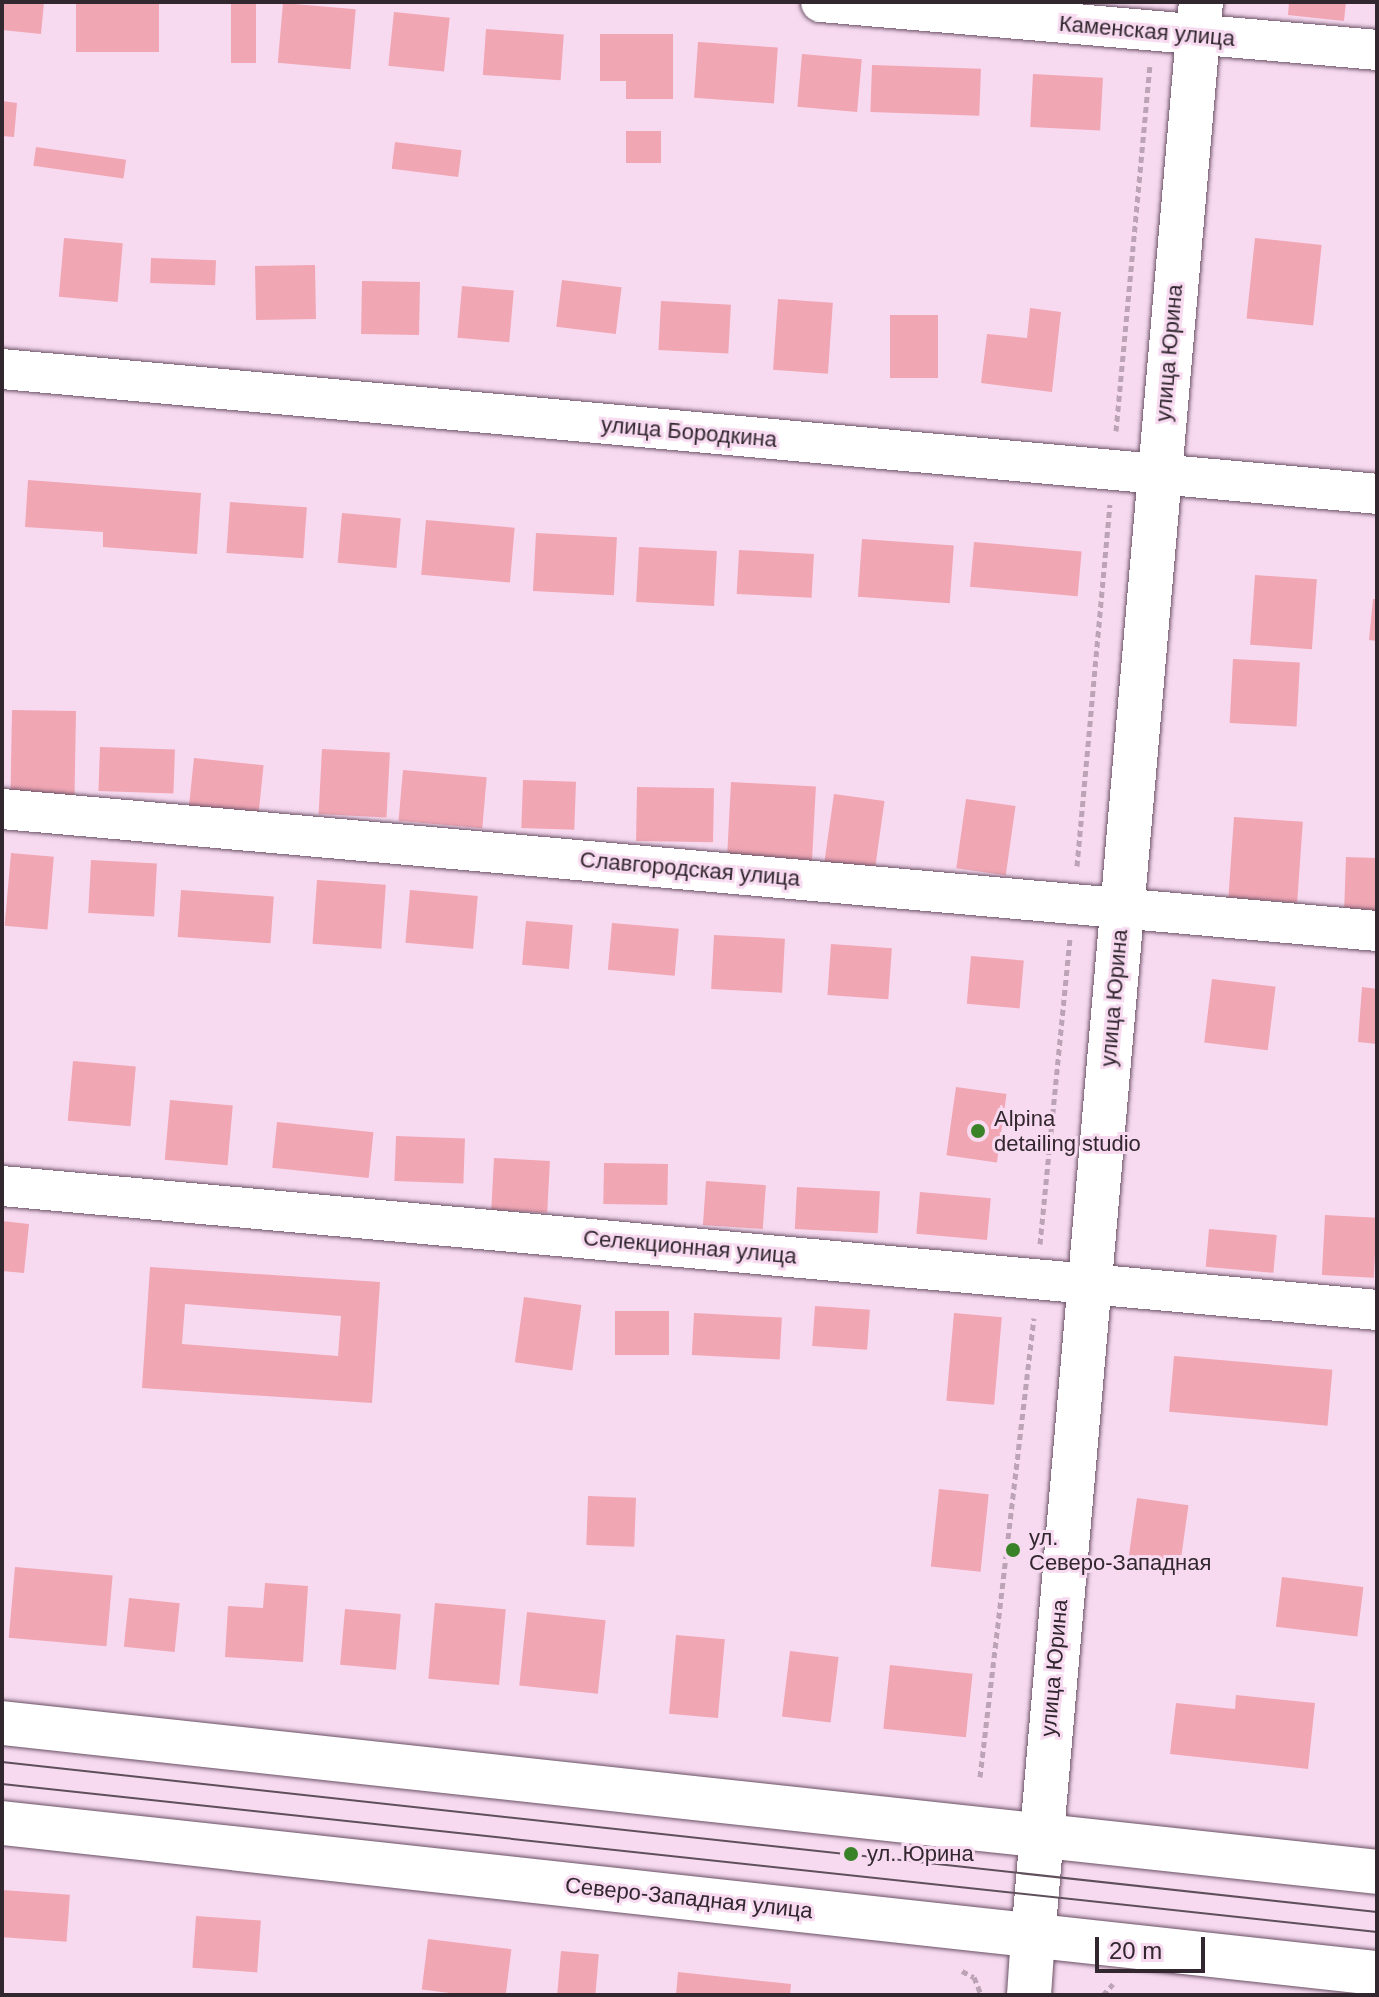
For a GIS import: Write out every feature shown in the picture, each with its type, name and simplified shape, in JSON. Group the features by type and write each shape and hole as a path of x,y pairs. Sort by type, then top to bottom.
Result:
{"main road":[{"name":"улица Юрина","path":"1029,1995 1040,1836 1200,18"},
{"path":"2,1723 1377,1872"},
{"name":"Северо-Западная улица","path":"2,1823 1377,1973"}],"street":[{"name":"Каменская улица","path":"821,2 1200,18 1377,50"},
{"name":"улица Бородкина","path":"2,369 1377,494"},
{"name":"Славгородская улица","path":"2,809 1377,931"},
{"name":"Селекционная улица","path":"2,1186 1089,1281 1377,1310"}],"path":[{"path":"980,1777 1028,1399 1036,1278 1074,903"},
{"path":"955,1968 974,1977 981,1994"}],"building":[{"path":"2,2 44,2 41,34 2,30"},
{"path":"76,2 159,2 159,52 76,52"},
{"path":"231,2 256,2 256,63 231,63"},
{"path":"1289,2 1346,2 1344,21 1288,15"},
{"path":"283,3 356,9 350,69 278,63"},
{"path":"394,12 450,18 444,72 388,66"},
{"path":"486,29 564,34 561,80 483,75"},
{"path":"600,34 673,34 673,99 626,99 626,81 600,81"},
{"path":"698,42 778,48 774,103 694,98"},
{"path":"802,54 862,59 857,112 797,107"},
{"path":"872,65 981,69 979,116 870,112"},
{"path":"1033,74 1103,78 1100,131 1030,127"},
{"path":"2,101 17,103 14,137 2,136"},
{"path":"626,131 661,131 661,163 626,163"},
{"path":"395,142 462,150 458,177 392,169"},
{"path":"36,147 126,160 123,178 33,166"},
{"path":"64,238 123,243 118,302 59,297"},
{"path":"1255,238 1322,245 1313,326 1247,319"},
{"path":"151,258 216,260 215,285 150,283"},
{"path":"315,265 316,319 256,320 255,266"},
{"path":"562,280 622,287 616,334 556,327"},
{"path":"362,281 420,282 419,335 361,334"},
{"path":"462,286 514,291 509,342 457,338"},
{"path":"778,299 833,303 828,374 773,370"},
{"path":"661,301 731,305 728,354 658,350"},
{"path":"1030,308 1061,312 1052,392 981,383 987,334 1027,338"},
{"path":"890,315 938,315 938,378 890,378"},
{"path":"28,480 201,493 197,554 103,547 103,532 25,527"},
{"path":"230,502 307,507 303,558 226,553"},
{"path":"342,513 401,518 396,568 338,563"},
{"path":"426,520 515,528 510,583 421,575"},
{"path":"536,533 617,537 614,595 533,591"},
{"path":"862,539 954,545 950,603 858,597"},
{"path":"974,542 1082,551 1078,596 970,587"},
{"path":"639,547 717,551 714,606 636,602"},
{"path":"739,550 814,554 812,598 737,594"},
{"path":"1255,575 1317,579 1312,649 1250,645"},
{"path":"1373,599 1377,599 1377,641 1369,640"},
{"path":"1233,659 1300,663 1297,726 1230,723"},
{"path":"12,710 76,711 75,795 11,794"},
{"path":"100,747 175,750 173,794 98,791"},
{"path":"322,749 390,753 387,817 319,814"},
{"path":"194,758 264,765 258,815 189,808"},
{"path":"403,770 487,777 482,828 399,821"},
{"path":"523,780 576,782 574,830 521,828"},
{"path":"731,782 816,786 812,860 727,856"},
{"path":"637,787 714,788 713,842 636,841"},
{"path":"834,794 885,801 875,869 824,862"},
{"path":"966,799 1016,806 1006,875 956,868"},
{"path":"1234,817 1303,822 1297,903 1228,898"},
{"path":"11,853 54,857 47,929 5,926"},
{"path":"1346,857 1377,858 1375,913 1344,912"},
{"path":"91,860 157,863 154,916 88,913"},
{"path":"317,880 386,885 381,949 313,944"},
{"path":"181,890 274,896 270,943 178,937"},
{"path":"410,890 478,896 473,949 405,943"},
{"path":"526,921 573,925 569,969 522,965"},
{"path":"612,923 679,929 675,976 608,970"},
{"path":"714,935 785,939 782,993 711,989"},
{"path":"831,944 892,948 888,999 827,995"},
{"path":"971,956 1024,961 1020,1008 967,1004"},
{"path":"1212,979 1276,987 1268,1050 1204,1043"},
{"path":"1362,987 1377,989 1377,1044 1358,1042"},
{"path":"73,1061 136,1066 131,1126 68,1121"},
{"path":"956,1087 1007,1094 997,1162 946,1155"},
{"path":"170,1100 233,1105 228,1165 165,1160"},
{"path":"277,1122 373,1132 369,1178 272,1168"},
{"path":"396,1136 465,1138 463,1183 394,1181"},
{"path":"494,1158 550,1161 547,1213 491,1210"},
{"path":"604,1163 668,1164 667,1205 603,1204"},
{"path":"706,1181 766,1185 763,1229 703,1225"},
{"path":"797,1187 880,1191 878,1233 795,1229"},
{"path":"920,1192 991,1198 987,1240 916,1234"},
{"path":"1325,1215 1377,1218 1374,1278 1322,1275"},
{"path":"2,1221 29,1224 24,1273 2,1271"},
{"path":"1209,1229 1277,1235 1273,1273 1206,1267"},
{"path":"150,1267 380,1282 372,1403 142,1388","holes":["185,1304 341,1316 338,1356 182,1344"]},
{"path":"524,1297 581,1305 572,1370 515,1362"},
{"path":"815,1306 870,1310 867,1350 812,1346"},
{"path":"615,1311 669,1311 669,1355 615,1355"},
{"path":"694,1313 782,1318 780,1360 692,1355"},
{"path":"954,1313 1002,1317 994,1405 946,1401"},
{"path":"1174,1356 1332,1370 1328,1426 1169,1412"},
{"path":"939,1489 989,1494 981,1572 931,1567"},
{"path":"588,1496 636,1498 634,1547 586,1545"},
{"path":"1137,1498 1188,1505 1179,1574 1127,1566"},
{"path":"15,1567 113,1576 106,1646 9,1638"},
{"path":"1282,1577 1363,1587 1357,1637 1276,1627"},
{"path":"265,1583 308,1586 303,1662 225,1657 228,1606 263,1608"},
{"path":"129,1598 180,1603 175,1652 124,1647"},
{"path":"435,1603 506,1609 499,1685 428,1679"},
{"path":"345,1609 401,1614 396,1670 340,1665"},
{"path":"527,1612 606,1620 598,1694 519,1686"},
{"path":"676,1635 725,1639 718,1718 669,1714"},
{"path":"790,1651 839,1657 831,1722 782,1717"},
{"path":"890,1665 973,1674 966,1737 883,1729"},
{"path":"1236,1695 1315,1703 1308,1769 1170,1754 1176,1703 1235,1709"},
{"path":"2,1890 70,1895 67,1942 2,1937"},
{"path":"196,1916 261,1921 257,1972 192,1968"},
{"path":"428,1939 511,1949 506,1995 466,1995 422,1990"},
{"path":"561,1951 599,1954 595,1995 557,1995"},
{"path":"678,1972 791,1984 790,1995 676,1995"}],"tram line":[{"path":"2,1762 1377,1912"},
{"path":"2,1784 1377,1932"}],"place":[{"name":"Alpina detailing studio","path":"978,1131"},
{"name":"ул. Северо-Западная","path":"1013,1550"},
{"name":"ул. Юрина","path":"851,1854"}]}
